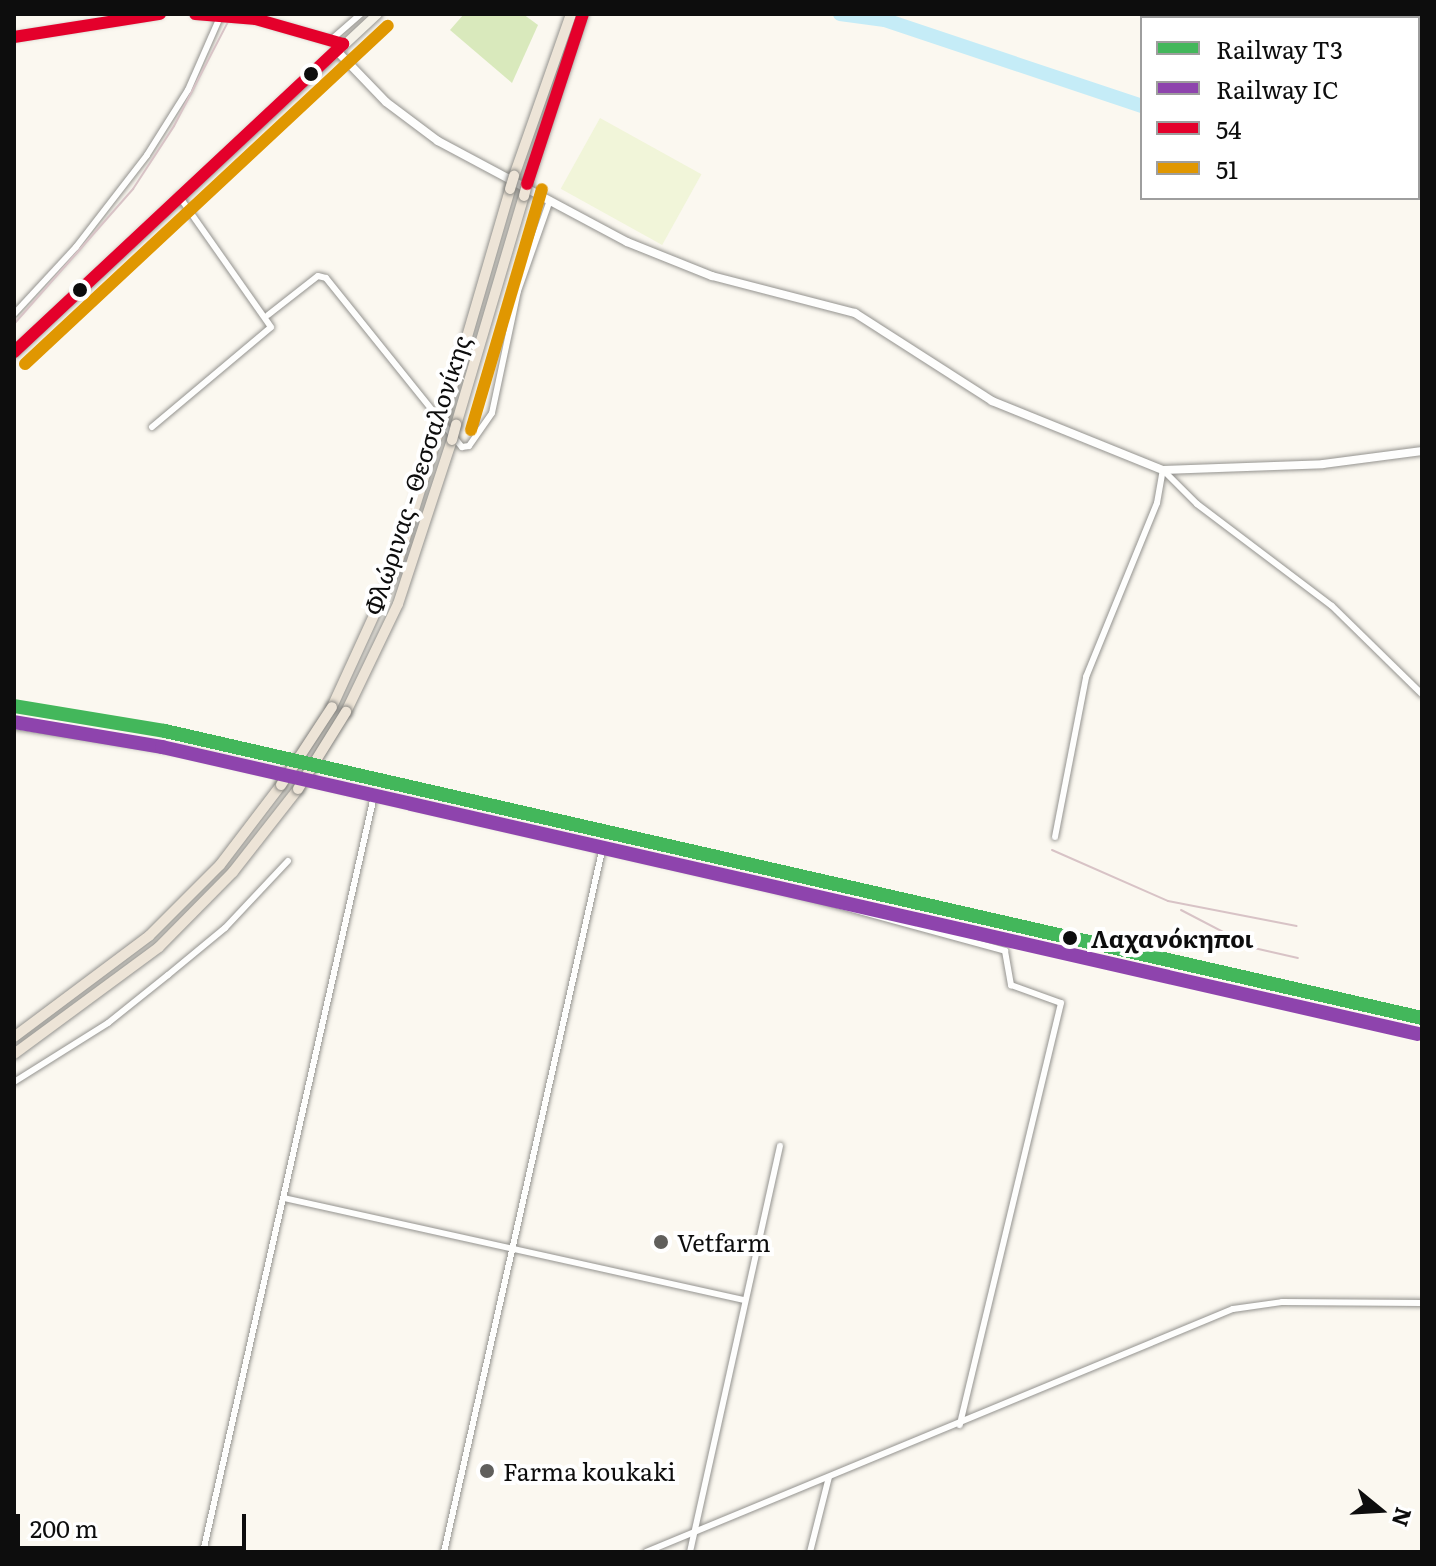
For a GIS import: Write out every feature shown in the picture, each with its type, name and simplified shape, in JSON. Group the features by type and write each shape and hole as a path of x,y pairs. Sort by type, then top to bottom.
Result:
{"main road":[{"path":"14,352 178,195 377,14"},
{"name":"Φλώρινας - Θεσσαλονίκης","path":"14,1037 135,948 220,865 281,785 332,707 396,567 514,176 571,14"},
{"name":"Φλώρινας - Θεσσαλονίκης","path":"14,1054 145,959 233,872 298,789 346,712 398,604 452,440 526,190 583,14"}],"street":[{"path":"14,37 91,18 160,14"},
{"path":"195,14 258,17 332,39 413,125 550,200 686,266 855,313 992,401 1163,470 1197,504 1332,606 1422,694"},
{"path":"332,39 361,14"},
{"path":"14,314 76,247 147,155 188,90 220,17"},
{"path":"152,427 268,330 268,315 178,195"},
{"path":"268,315 318,276 326,278 462,447 469,446 492,413 518,291 550,200"},
{"path":"1163,470 1307,466 1422,451"},
{"path":"1055,837 1086,677 1157,503 1163,470"},
{"path":"14,726 114,737 374,796 602,851 768,886 1005,951 1011,985 1061,1000 960,1425"},
{"path":"203,1552 374,796"},
{"path":"444,1552 602,851"},
{"path":"14,1082 108,1023 179,966 288,861"},
{"path":"690,1552 780,1146"},
{"path":"284,1198 745,1300"},
{"path":"646,1552 1243,1307 1422,1303"},
{"path":"810,1552 829,1477"}],"green space":[{"path":"464,14 523,14 538,25 512,83 450,30"},
{"path":"600,118 701,174 662,245 561,189"}],"waterway":[{"path":"840,14 885,20 1140,105"}],"railway":[{"path":"14,324 133,189 174,126 232,14"},
{"path":"1052,850 1168,901 1297,926"},
{"path":"1181,910 1254,948 1298,958"}],"rail line":[{"name":"T3","path":"14,706 165,731 1422,1018"},
{"name":"IC","path":"14,722 162,747 1418,1034"}],"transit line":[{"name":"54","path":"14,37 160,14"},
{"name":"54","path":"14,352 343,44 256,19 195,14"},
{"name":"54","path":"527,184 583,14"},
{"name":"51","path":"25,364 388,26"},
{"name":"51","path":"471,430 542,189"}],"place":[{"name":"Λαχανόκηποι","path":"1070,938"},
{"name":"Vetfarm","path":"661,1242"},
{"name":"Farma koukaki","path":"487,1471"}]}
